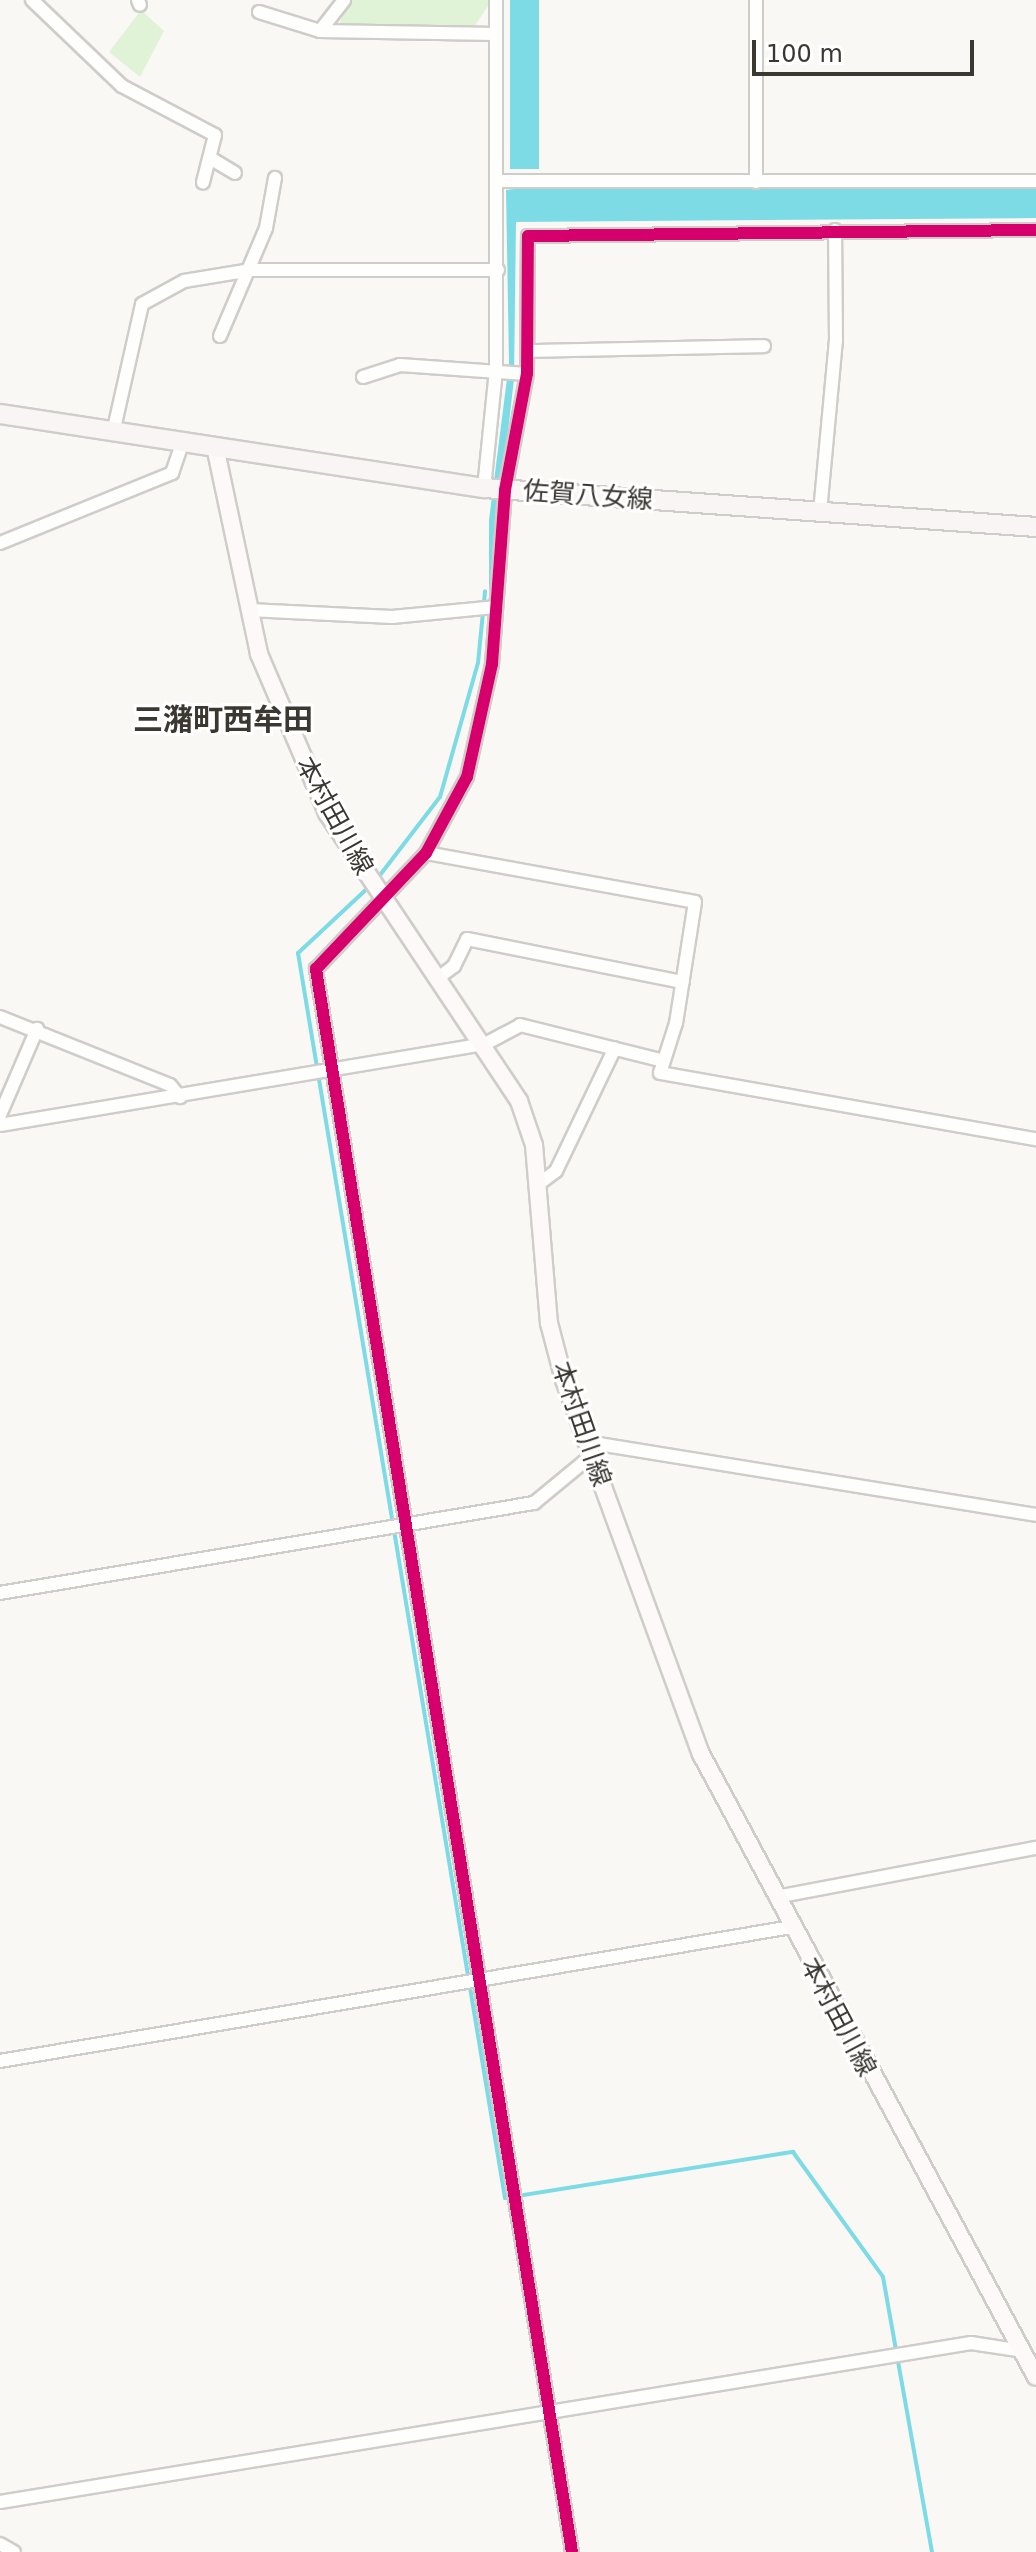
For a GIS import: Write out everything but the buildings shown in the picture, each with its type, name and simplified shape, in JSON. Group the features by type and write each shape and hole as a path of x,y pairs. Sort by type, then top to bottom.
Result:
{"main road":[{"name":"佐賀八女線","path":"0,414 216,451 484,488 1036,527"},
{"name":"本村田川線","path":"216,451 249,610 279,708 327,813 381,899 485,1044 519,1101 540,1183 549,1323 589,1449 701,1754 1017,2350 1036,2377"}],"street":[{"path":"32,0 122,86 215,135 203,182"},
{"path":"320,31 344,0"},
{"path":"484,488 496,370 499,181 496,0"},
{"path":"756,0 756,182"},
{"path":"259,12 320,31 496,34"},
{"path":"210,158 235,173"},
{"path":"220,336 251,270 275,178"},
{"path":"499,181 1036,181"},
{"path":"820,512 836,341 835,230"},
{"path":"572,2552 554,2412 403,1526 316,969 426,853 467,777 492,664 505,490 527,374 528,236 1036,230"},
{"path":"113,433 142,304 184,281 251,270 498,270"},
{"path":"529,351 764,346"},
{"path":"363,377 400,365 527,374"},
{"path":"0,543 172,473 182,444"},
{"path":"249,610 392,617 495,607"},
{"path":"426,853 695,902 683,982 660,1073 1036,1139"},
{"path":"438,978 454,966 467,939 683,982"},
{"path":"0,1017 37,1029 170,1085 180,1097"},
{"path":"0,1125 485,1044 520,1025 664,1061"},
{"path":"0,1115 37,1029"},
{"path":"540,1183 556,1171 615,1048"},
{"path":"0,1593 534,1503 589,1449 1036,1515"},
{"path":"776,1897 1036,1848"},
{"path":"0,2061 791,1927"},
{"path":"0,2502 971,2343 1017,2350"},
{"path":"0,2544 14,2552"}],"green space":[{"path":"348,0 492,0 474,27 338,28"},
{"path":"141,10 164,31 140,77 109,52"}],"water":[{"path":"510,0 539,0 539,169 510,169"},
{"path":"539,186 1036,189 1036,218 516,222 514,379 489,598 489,520 509,363 506,190"}],"waterway":[{"path":"377,879 440,797 478,663 485,591"},
{"path":"371,885 298,953 505,2198 793,2152 883,2277 932,2552"}],"cycle path":[{"path":"572,2552 316,969 426,853 467,777 492,664 505,490 527,374 528,236 1036,230"}],"district":[{"name":"三潴町西牟田","path":"223,720"}]}
